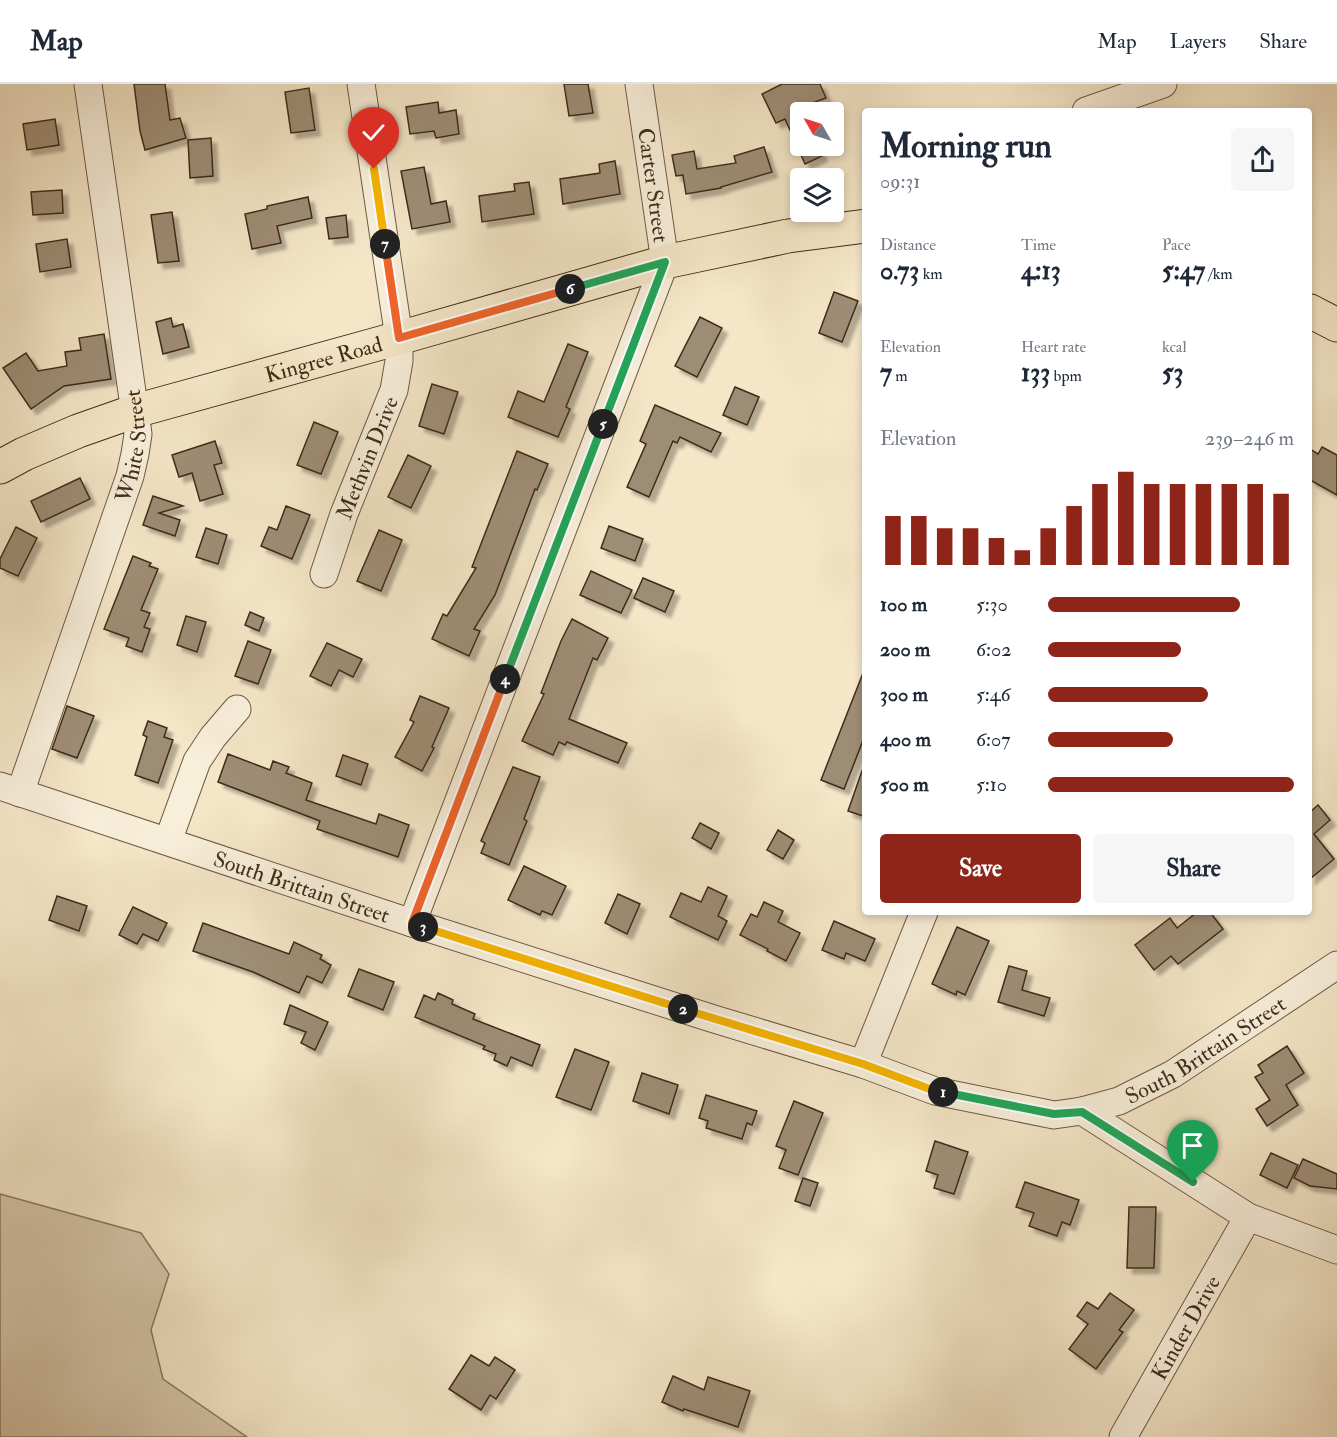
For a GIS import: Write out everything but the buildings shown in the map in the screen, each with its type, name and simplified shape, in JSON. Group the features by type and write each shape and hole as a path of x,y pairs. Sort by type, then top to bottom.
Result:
{"main road":[{"name":"Kingree Road","path":"0,467 78,430 135,411 665,262 788,236 862,227"},
{"path":"1312,312 1337,325"}],"street":[{"name":"White Street","path":"10,789 130,476 138,435 88,84"},
{"name":"Methvin Drive","path":"324,574 344,514 394,390 399,361 399,338 361,84"},
{"path":"1095,108 1163,84"},
{"name":"Carter Street","path":"412,923 665,262 646,86"},
{"path":"168,841 197,761 213,736 237,709"},
{"name":"South Brittain Street","path":"10,789 412,923 702,1016 863,1064 935,1091 1054,1114 1082,1112 1119,1101 1173,1074 1337,965"},
{"path":"863,1064 923,915"},
{"path":"1082,1112 1248,1217 1337,1251"},
{"name":"Kinder Drive","path":"1123,1437 1248,1217"}],"shaded area":[{"path":"0,1194 141,1233 169,1274 151,1330 163,1379 247,1437 0,1437"}],"route":[{"path":"374,169 399,338 665,262 412,923 863,1064 935,1091 1054,1114 1082,1112 1193,1182"}]}
